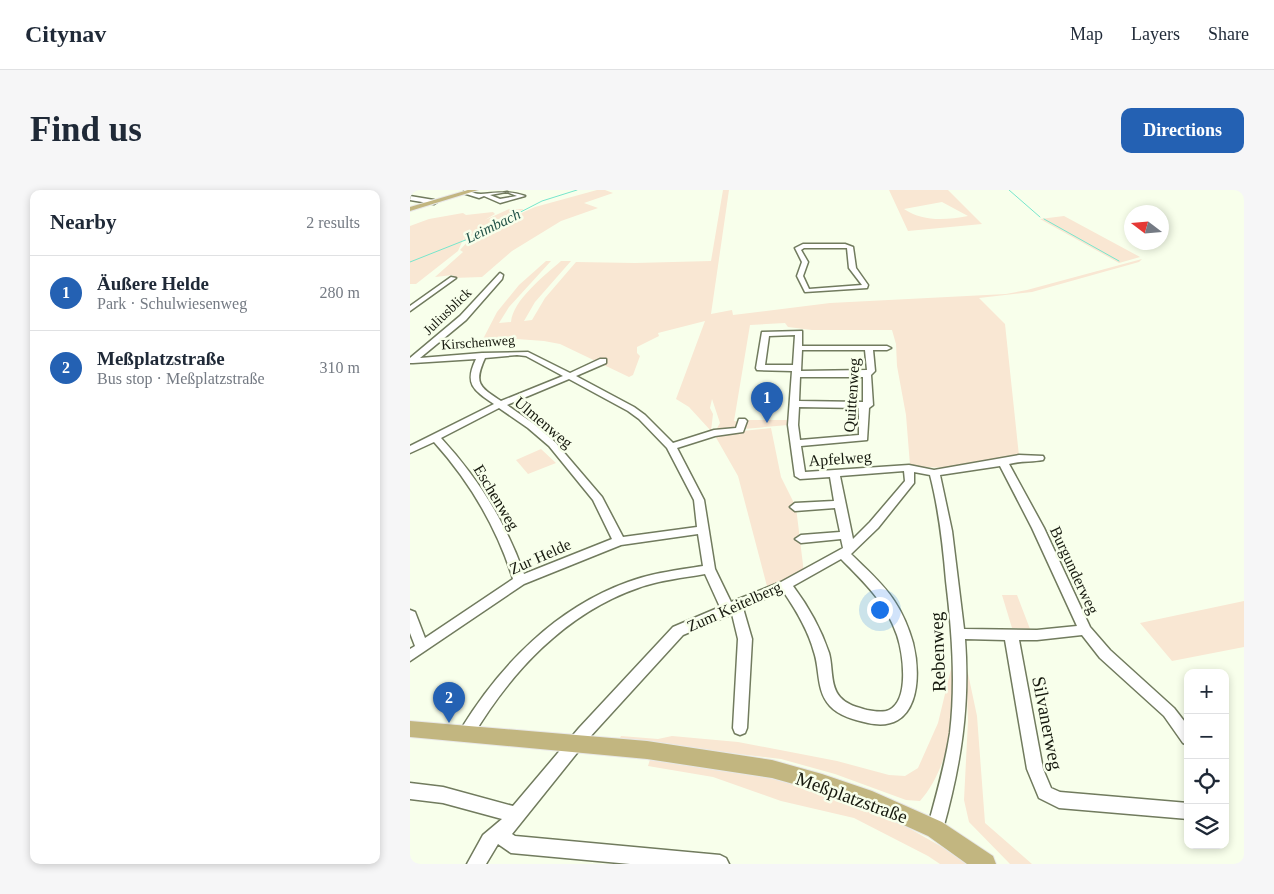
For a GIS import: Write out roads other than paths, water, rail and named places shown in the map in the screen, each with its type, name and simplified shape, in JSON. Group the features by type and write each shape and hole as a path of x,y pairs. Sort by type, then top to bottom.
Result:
{"main road":[{"path":"410,209 461,192 475,190"},
{"name":"Meßplatzstraße","path":"410,729 647,750 772,769 822,783 872,801 935,829 985,864"}],"street":[{"path":"461,192 474,196 507,190 522,196 500,201 485,195"},
{"path":"410,198 434,202"},
{"path":"820,244 850,247 850,268 865,285 865,288 807,291 800,276 805,262 798,248 820,244"},
{"name":"Juliusblick","path":"411,362 463,318 500,278 500,275"},
{"path":"410,309 453,278"},
{"name":"Apfelweg","path":"796,371 760,368 765,334 799,333 793,425 797,443 800,476 910,468 934,473"},
{"name":"Quittenweg","path":"798,348 887,348"},
{"name":"Quittenweg","path":"797,443 864,438 864,405 868,405 867,374 871,371 868,348"},
{"name":"Kirschenweg","path":"411,362 482,355 528,354 631,410 642,418 671,447 699,500 709,569 732,607 745,639 740,728"},
{"name":"Ulmenweg","path":"482,355 476,368 475,384 545,438 567,461 598,499 619,542"},
{"path":"410,450 500,405 603,360"},
{"path":"796,371 867,374"},
{"path":"794,404 864,405"},
{"path":"671,447 714,433 740,430 742,421"},
{"name":"Eschenweg","path":"435,437 452,456 480,497 503,537 520,581"},
{"path":"934,473 1019,458 1039,458"},
{"name":"Burgunderweg","path":"957,634 1037,635 1085,630 1038,528 1003,462"},
{"name":"Zum Keitelberg","path":"476,864 489,841 511,821 574,744 649,660 678,631 785,584 846,552 874,525 910,481 910,468"},
{"path":"785,584 800,604 822,654 830,697 836,704 849,711 883,719 894,717 905,706 907,697 909,678 908,652 894,613 883,595 846,552 847,535 834,473"},
{"name":"Rebenweg","path":"934,473 942,498 957,622 960,682 957,733 948,783 935,829"},
{"path":"795,507 840,504"},
{"name":"Zur Helde","path":"410,656 520,581 576,557 619,542 702,530"},
{"path":"801,539 847,535"},
{"path":"466,734 494,689 542,639 580,612 621,590 655,578 709,569"},
{"path":"410,615 422,647"},
{"path":"1085,630 1105,654 1169,712 1184,733"},
{"name":"Silvanerweg","path":"1011,635 1026,708 1035,769 1045,793 1059,800 1184,811"},
{"path":"410,791 443,795 511,821 504,837 511,844 601,858 720,864"}],"waterway":[{"name":"Leimbach","path":"410,262 468,239 542,201 577,190"},
{"path":"1009,190 1040,217"},
{"path":"1044,219 1119,261"}],"place":[{"name":"Äußere Helde","path":"767,423"},
{"name":"Meßplatzstraße","path":"449,723"}]}
